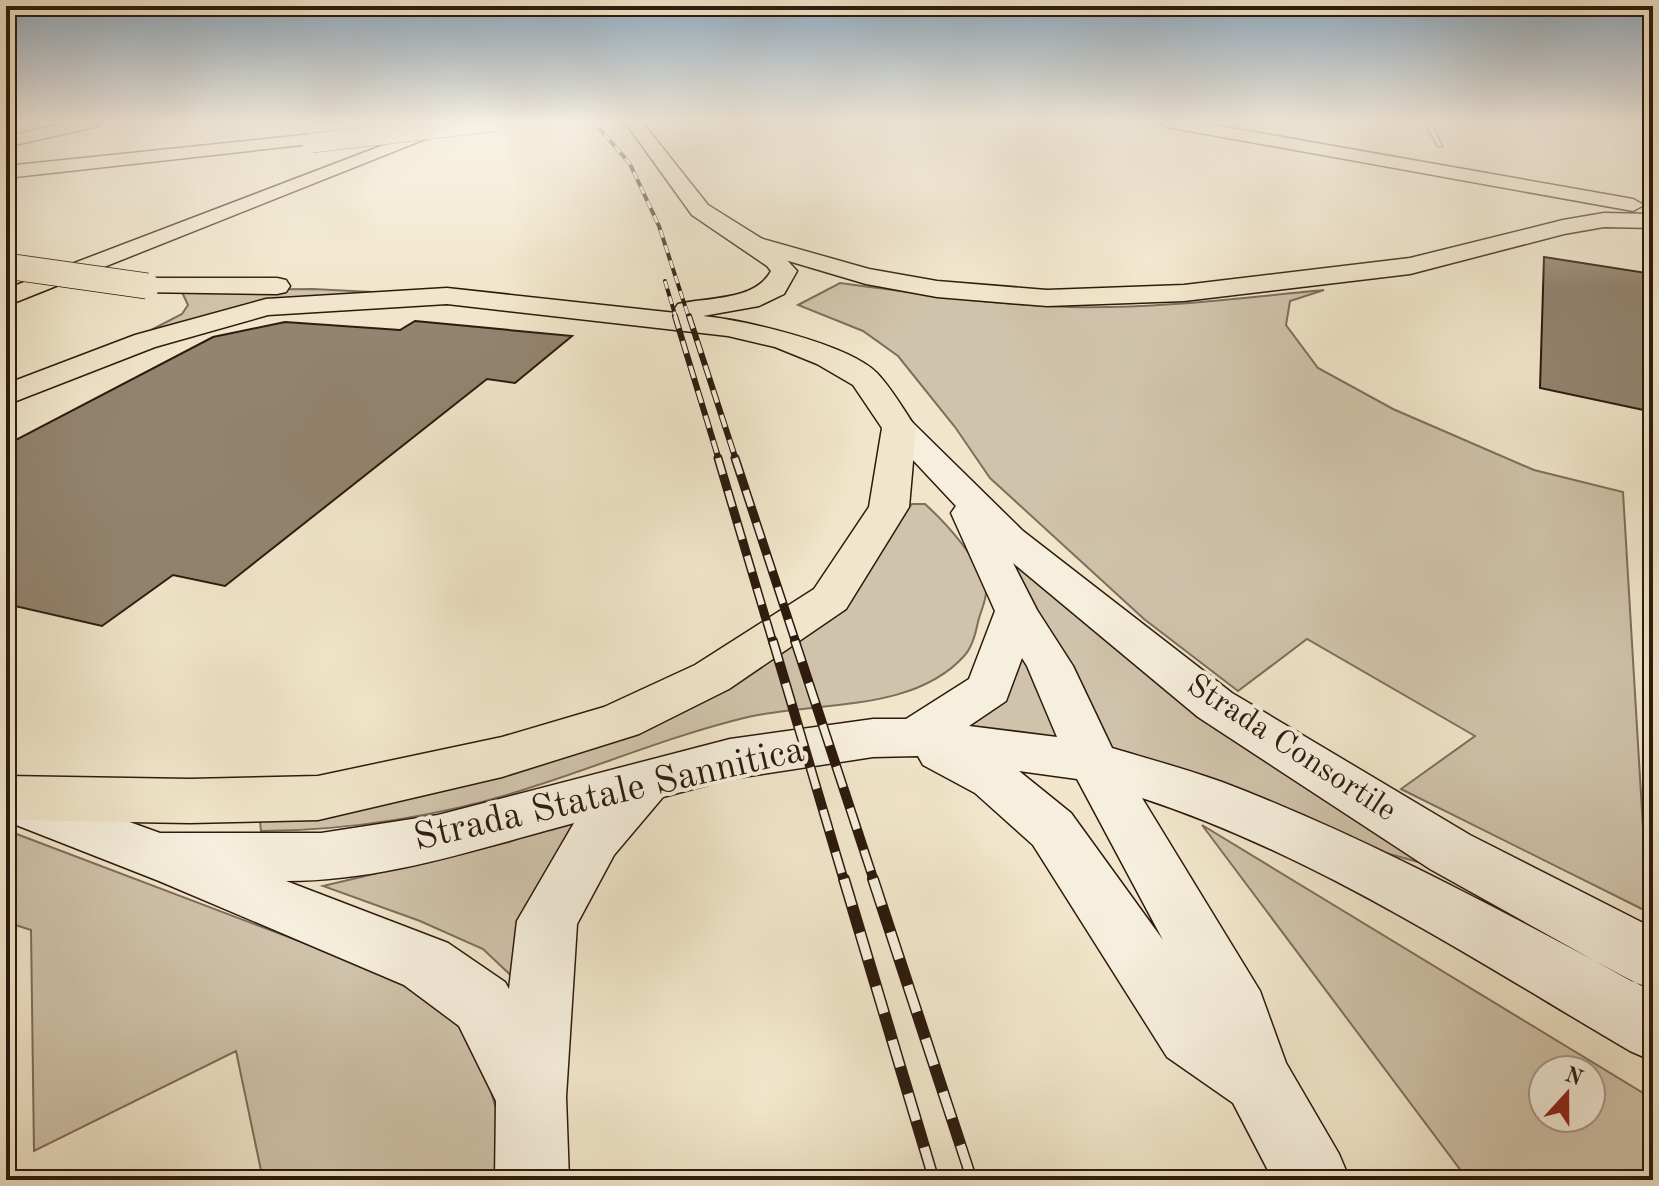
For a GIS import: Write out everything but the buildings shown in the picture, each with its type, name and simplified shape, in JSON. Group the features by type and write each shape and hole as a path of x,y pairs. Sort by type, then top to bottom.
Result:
{"main road":[{"path":"6,280 281,177"},
{"path":"6,298 319,177"},
{"path":"555,308 690,310 749,300 775,288 784,271 775,257 723,228 700,210 675,177"},
{"path":"1487,177 1653,206"},
{"path":"1495,177 1653,206"},
{"path":"756,244 866,276 937,289 1047,298 1184,293 1410,266 1563,227 1604,220 1653,221"},
{"path":"6,266 147,286 391,286 447,296 728,327 785,341 828,358 864,378 899,428"},
{"path":"7,394 143,324 156,312 159,300 147,286"},
{"path":"7,394 145,341 266,307 447,296"},
{"name":"Strada Consortile","path":"899,428 1009,539 1215,705 1450,852 1653,960"},
{"name":"Strada Statale Sannitica","path":"9,799 318,798 502,757 621,721 712,677 830,599 889,507 899,428"},
{"path":"961,491 979,537 1016,611 1050,666 1093,762 1237,1013 1257,1079 1313,1180"},
{"path":"1016,611 989,689 915,737 993,779 1052,829 1190,1034 1257,1079"},
{"name":"Strada Consortile","path":"915,737 1093,762 1203,797 1332,853 1456,917 1653,1028"},
{"name":"Strada Statale Sannitica","path":"9,799 159,857 321,857 438,838 730,759 873,738 915,737"},
{"path":"532,1180 531,1097 547,921 594,839 644,784"},
{"path":"159,857 426,964 482,1004 531,1097"}],"shaded area":[{"path":"840,283 984,301 1070,307 1166,305 1324,290 1290,301 1286,325 1318,368 1393,409 1534,470 1623,492 1648,912 1401,789 1475,736 1307,639 1238,691 1144,619 990,478 955,427 898,356 863,331 798,305"},
{"path":"313,289 392,293 337,295 105,354 182,314 188,305 181,290"},
{"path":"912,504 925,504 953,533 971,556 986,592 972,644 965,655 944,674 919,687 863,702 775,712 720,724 498,798 465,806 362,825 261,831 260,821 712,689"},
{"path":"988,530 1425,864 950,731 1003,696"},
{"path":"567,820 572,826 533,896 519,983 483,949 420,921 323,886 509,842"},
{"path":"1202,825 1579,1054 1527,1054 1527,1134 1607,1134 1607,1071 1653,1099 1653,1180 1468,1180"},
{"path":"6,830 444,996 479,1050 506,1144 503,1180 263,1180 236,1051 34,1151 31,930 6,922"}],"railway":[{"path":"636,177 659,226 689,318"},
{"path":"665,281 676,318"},
{"path":"675,316 719,460"},
{"path":"689,316 736,460"},
{"path":"718,458 773,643"},
{"path":"735,458 796,643"},
{"path":"773,641 844,881"},
{"path":"795,641 874,881"},
{"path":"844,879 934,1180"},
{"path":"873,879 972,1180"}]}
